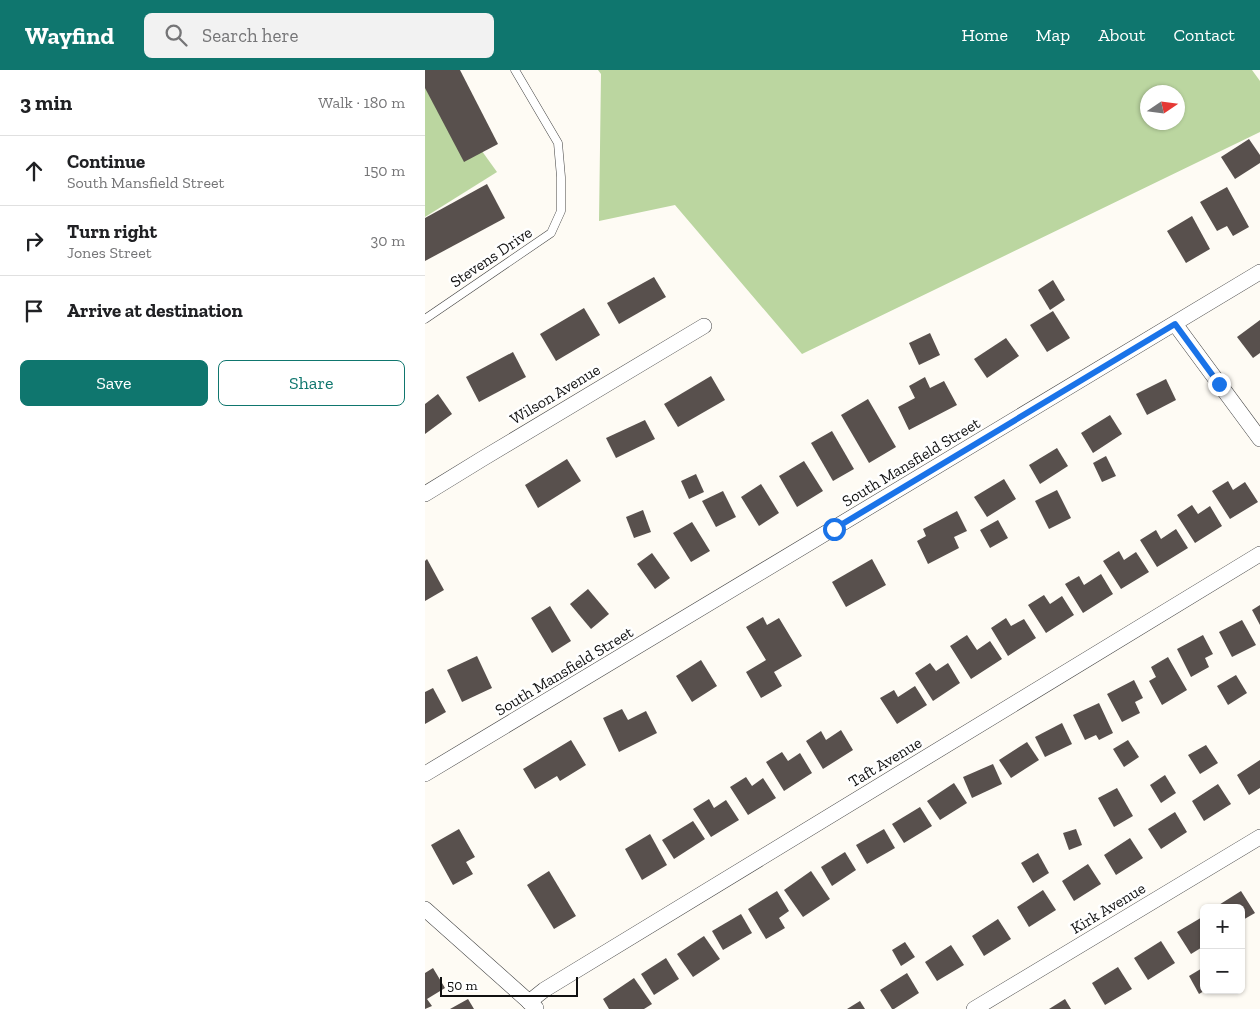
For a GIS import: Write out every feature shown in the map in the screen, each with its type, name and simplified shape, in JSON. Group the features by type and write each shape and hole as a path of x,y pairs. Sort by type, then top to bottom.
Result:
{"street":[{"name":"South Mansfield Street","path":"425,774 1260,272"},
{"path":"1175,324 1260,439"},
{"name":"Wilson Avenue","path":"425,494 704,326"},
{"name":"Taft Avenue","path":"533,1006 544,990 1260,554"},
{"name":"Kirk Avenue","path":"974,1009 1260,837"},
{"path":"425,909 533,1006"}],"lane":[{"name":"Stevens Drive","path":"425,318 551,233 561,211 558,143 515,70"}],"green space":[{"path":"598,70 1252,70 1260,81 1260,132 802,354 675,205 599,221 601,74"},
{"path":"425,72 497,172 425,217"}],"building":[{"path":"425,70 460,70 498,144 464,162 425,88"},
{"path":"1249,139 1260,155 1260,163 1235,179 1221,157"},
{"path":"487,184 505,218 425,261 425,218"},
{"path":"1227,187 1249,227 1233,236 1227,226 1217,231 1200,202"},
{"path":"1192,216 1210,249 1186,263 1167,231"},
{"path":"654,277 666,297 619,324 607,303"},
{"path":"1053,280 1065,300 1050,310 1038,290"},
{"path":"584,308 600,335 556,361 540,334"},
{"path":"1053,311 1070,338 1047,352 1030,325"},
{"path":"1260,320 1260,353 1253,358 1237,337"},
{"path":"930,333 940,355 919,365 909,343"},
{"path":"1006,338 1019,356 987,378 974,359"},
{"path":"513,352 526,377 479,402 466,377"},
{"path":"711,376 725,400 678,427 664,404"},
{"path":"925,377 930,388 944,381 957,405 909,430 898,407 915,398 909,386"},
{"path":"1166,379 1176,400 1147,415 1136,394"},
{"path":"438,394 452,414 425,434 425,404"},
{"path":"868,399 896,447 869,463 841,415"},
{"path":"1110,415 1122,434 1093,453 1081,433"},
{"path":"645,420 655,439 616,458 606,438"},
{"path":"832,431 854,469 833,481 811,443"},
{"path":"1057,448 1068,466 1040,484 1029,465"},
{"path":"1106,456 1116,476 1102,482 1093,463"},
{"path":"567,459 581,481 538,508 525,485"},
{"path":"804,461 823,491 797,507 779,476"},
{"path":"696,474 704,492 689,499 681,481"},
{"path":"1004,479 1016,499 987,517 974,497"},
{"path":"1228,481 1233,490 1245,482 1258,502 1230,519 1212,491"},
{"path":"761,484 779,513 759,526 741,497"},
{"path":"1057,490 1071,518 1049,529 1035,501"},
{"path":"723,491 736,517 716,527 702,501"},
{"path":"1192,505 1198,514 1210,506 1222,526 1195,543 1177,515"},
{"path":"643,510 651,532 634,538 626,517"},
{"path":"957,511 967,531 954,537 959,548 928,564 917,541 926,536 923,529"},
{"path":"998,520 1008,538 990,548 980,530"},
{"path":"692,522 710,551 691,562 673,533"},
{"path":"1176,529 1188,548 1157,567 1140,540 1156,530 1161,539"},
{"path":"1119,551 1124,560 1136,552 1149,572 1121,589 1103,561"},
{"path":"652,553 670,578 655,589 637,564"},
{"path":"427,559 444,590 425,601 425,561"},
{"path":"872,559 886,585 846,607 832,582"},
{"path":"1101,574 1113,594 1083,613 1065,584 1079,576 1084,585"},
{"path":"588,589 609,614 591,629 570,604"},
{"path":"1044,595 1050,604 1062,596 1074,615 1046,633 1028,605"},
{"path":"1260,605 1260,625 1252,610"},
{"path":"550,606 571,641 552,653 531,618"},
{"path":"763,617 767,625 779,618 802,656 774,672 782,686 761,698 746,672 766,660 746,627"},
{"path":"1006,618 1011,626 1024,619 1036,638 1008,656 991,628"},
{"path":"1242,620 1256,645 1232,657 1219,632"},
{"path":"967,635 977,650 990,641 1002,659 971,679 950,646"},
{"path":"1203,635 1213,654 1205,658 1209,667 1191,677 1177,649"},
{"path":"477,656 492,688 462,702 447,670"},
{"path":"1168,657 1187,690 1162,705 1149,681 1156,677 1151,667"},
{"path":"701,660 717,686 692,702 676,676"},
{"path":"930,663 936,671 948,663 960,683 933,701 915,673"},
{"path":"1236,675 1247,693 1228,705 1217,686"},
{"path":"1134,680 1143,698 1135,702 1140,713 1122,722 1107,694"},
{"path":"915,686 927,705 897,724 880,698 894,690 898,697"},
{"path":"433,688 446,712 425,724 425,692"},
{"path":"1099,703 1113,733 1099,740 1096,735 1085,740 1073,715"},
{"path":"622,709 628,720 646,711 657,733 619,752 603,718"},
{"path":"1062,723 1072,744 1045,757 1035,737"},
{"path":"841,730 853,750 823,769 806,741 821,731 826,740"},
{"path":"571,740 586,765 560,781 557,776 535,789 523,769"},
{"path":"1128,740 1139,757 1124,767 1113,749"},
{"path":"1027,742 1039,760 1011,778 999,760"},
{"path":"1206,745 1218,763 1200,774 1188,755"},
{"path":"782,752 788,761 800,753 812,773 784,791 766,762"},
{"path":"1260,760 1260,788 1249,795 1237,775"},
{"path":"993,764 1002,784 972,798 963,777"},
{"path":"1165,775 1176,793 1161,803 1150,785"},
{"path":"746,777 752,786 763,778 776,798 748,815 730,787"},
{"path":"954,783 967,803 940,820 927,801"},
{"path":"1218,784 1231,804 1204,821 1192,801"},
{"path":"1117,788 1133,816 1114,827 1098,798"},
{"path":"709,799 714,808 726,800 739,820 711,837 693,809"},
{"path":"920,807 932,826 904,843 892,824"},
{"path":"1175,812 1187,832 1161,849 1148,829"},
{"path":"693,821 705,839 674,859 662,840"},
{"path":"459,829 475,857 466,862 473,874 453,885 431,845"},
{"path":"884,829 895,848 867,864 856,845"},
{"path":"1076,829 1082,845 1069,850 1063,833"},
{"path":"650,834 667,865 642,880 625,849"},
{"path":"1130,838 1143,858 1116,875 1104,855"},
{"path":"845,852 856,870 832,886 821,867"},
{"path":"1038,853 1049,873 1033,883 1021,863"},
{"path":"1088,864 1101,884 1074,901 1062,881"},
{"path":"549,871 576,916 554,929 527,885"},
{"path":"811,871 830,899 803,917 784,890"},
{"path":"1043,890 1056,910 1029,927 1017,907"},
{"path":"777,891 789,911 779,918 785,928 766,939 748,909"},
{"path":"1241,891 1255,913 1245,919 1245,904 1220,904"},
{"path":"741,914 752,933 723,950 712,931"},
{"path":"1200,918 1200,948 1191,954 1177,932"},
{"path":"998,919 1011,939 984,956 972,936"},
{"path":"704,936 720,959 693,977 677,954"},
{"path":"1161,941 1175,963 1148,980 1134,958"},
{"path":"905,942 915,957 901,966 892,950"},
{"path":"951,945 964,965 937,981 925,962"},
{"path":"666,958 679,979 654,995 641,974"},
{"path":"1118,967 1132,989 1105,1005 1092,983"},
{"path":"433,968 445,988 427,999 432,1006 425,1009 425,973"},
{"path":"1200,969 1199,994 1189,976"},
{"path":"907,973 919,993 892,1009 880,990"},
{"path":"634,978 652,1004 644,1009 609,1009 603,999"},
{"path":"468,999 474,1009 450,1009"},
{"path":"1065,999 1071,1009 1049,1009"},
{"path":"860,1001 865,1009 847,1009"}],"route":[{"path":"834,529 1175,324 1219,384"}]}
